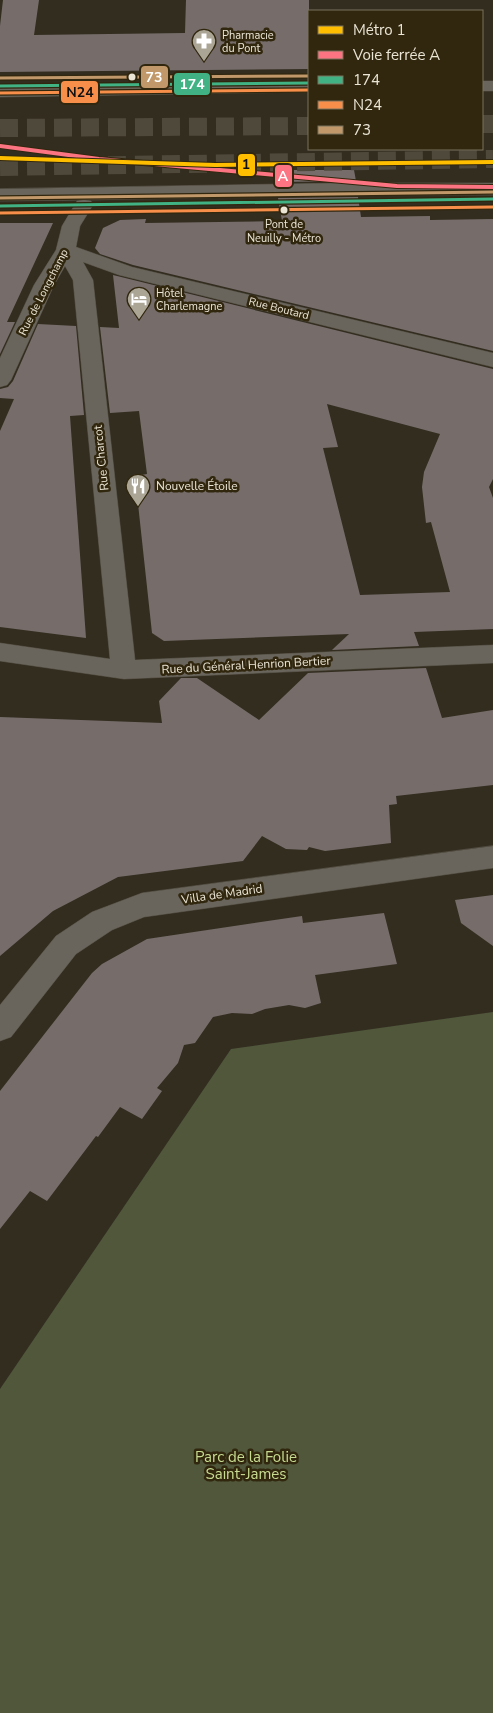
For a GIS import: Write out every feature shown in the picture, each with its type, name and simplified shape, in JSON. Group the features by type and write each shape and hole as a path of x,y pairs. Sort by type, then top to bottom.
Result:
{"street":[{"path":"0,86 308,83"},
{"path":"0,92 308,87"},
{"path":"0,195 344,189 493,189"},
{"path":"0,206 493,199"},
{"name":"Rue de Longchamp","path":"0,380 44,285 66,250 71,226 84,205"},
{"name":"Rue Boutard","path":"66,250 126,271 493,360"},
{"name":"Rue Charcot","path":"66,250 83,280 124,670"},
{"name":"Rue du Général Henrion Bertier","path":"0,652 124,670 493,654"},
{"name":"Villa de Madrid","path":"0,1028 66,945 102,922 142,905 493,857"}],"green space":[{"name":"Parc de la Folie Saint-James","path":"493,1012 493,1713 0,1713 0,1389 231,1049"}],"building":[{"path":"3,0 39,0 34,35 185,33 186,0 309,0 308,69 0,72 0,26"},
{"path":"274,170 354,170 356,181 276,182"},
{"path":"358,197 361,217 430,216 430,220 493,219 493,351 133,265 100,254 95,248 103,228 120,220 146,219 145,223 282,221 278,198"},
{"path":"0,223 53,223 7,322 15,322 0,354"},
{"path":"113,275 493,369 493,479 489,487 493,498 493,629 414,632 419,646 332,650 349,634 164,641 152,633 135,476 147,474 139,411 110,413 100,327 119,328","holes":["327,404 440,434 424,472 422,487 426,523 431,522 450,592 360,595 323,448 338,447"]},
{"path":"38,324 76,326 84,415 70,416 86,638 0,627 0,431 14,399 0,398 0,389 8,387 13,381"},
{"path":"426,668 442,718 493,710 493,785 396,796 397,804 389,805 391,843 325,851 309,847 307,850 286,849 262,836 243,861 118,877 53,911 0,956 0,717 162,723 159,701 181,678 197,678 259,720 308,673"},
{"path":"493,895 493,946 461,923 455,900"},
{"path":"384,913 397,964 315,975 321,1003 305,1008 289,1005 265,1009 252,1014 232,1013 213,1017 195,1043 184,1045 178,1063 157,1088 162,1091 142,1119 120,1107 47,1201 30,1191 0,1229 0,1091 92,973 102,964 147,939 302,916 303,923"}],"tunnel":[{"path":"483,124 493,124"},
{"path":"0,128 308,126"},
{"path":"0,167 493,159"}],"metro line":[{"name":"1","path":"0,158 215,165 493,162"}],"rail line":[{"name":"A","path":"0,146 99,159 397,186 493,187"}],"transit line":[{"name":"73","path":"0,78 308,76"},
{"name":"174","path":"0,86 308,83"},
{"name":"N24","path":"0,93 308,90"},
{"name":"73","path":"0,198 493,192"},
{"name":"174","path":"0,206 493,199"},
{"name":"N24","path":"0,213 493,207"}],"place":[{"name":"Pharmacie du Pont","path":"204,62"},
{"name":"Pont de Neuilly - Métro","path":"284,210"},
{"name":"Hôtel Charlemagne","path":"139,320"},
{"name":"Nouvelle Étoile","path":"138,507"}]}
